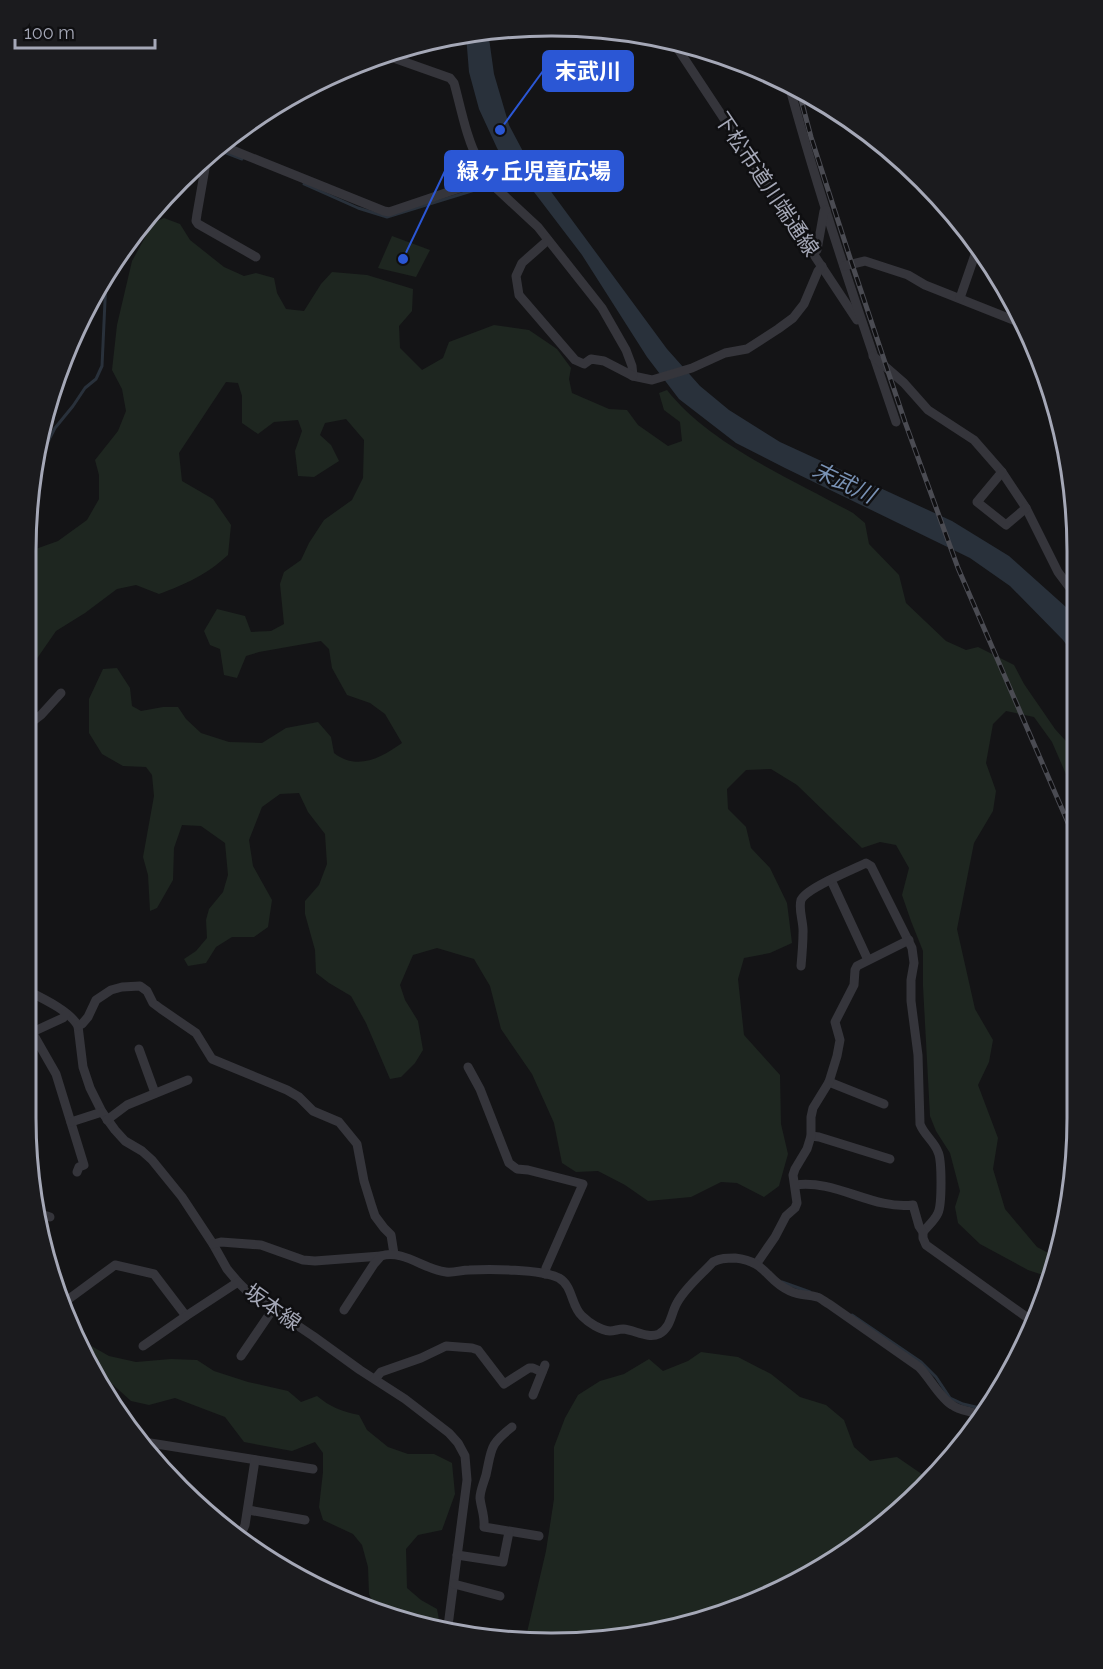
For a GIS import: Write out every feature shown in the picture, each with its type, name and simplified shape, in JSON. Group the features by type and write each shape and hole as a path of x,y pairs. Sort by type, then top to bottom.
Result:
{"street":[{"name":"下松市道川端通線","path":"681,53 858,321 862,323"},
{"path":"398,60 450,78 454,83 479,162 537,226 602,308 626,350 633,376"},
{"path":"792,96 826,210 896,422"},
{"path":"230,149 384,212 463,187 495,182"},
{"path":"204,171 196,221 256,257"},
{"path":"813,253 817,250 826,210"},
{"path":"548,240 522,263 516,276 519,295 575,360 584,364 591,359 604,361 633,376 652,380 692,368 725,353 747,349 778,329 793,318 804,304 822,266"},
{"path":"960,298 974,257"},
{"path":"844,266 865,261 909,275 925,285 1011,319"},
{"path":"873,356 904,383 928,410 974,440 1002,472 1026,508 1058,572 1067,584"},
{"path":"1002,472 977,502 1006,525 1026,508"},
{"path":"36,717 61,693"},
{"path":"801,966 804,931 800,908 801,899 811,889 866,863 871,866 912,948 914,963 911,1001 918,1055 920,1124 940,1154 941,1204 938,1214 923,1232 922,1238 926,1245 1027,1317"},
{"path":"831,880 868,960"},
{"path":"757,1263 786,1216 797,1203 793,1175 807,1149 811,1136 813,1108 829,1082 840,1040 835,1022 854,985 855,970 857,966 909,940"},
{"path":"36,996 66,1014 78,1026 88,1017 96,1000 111,990 140,986 147,991 153,1003 196,1033 212,1059 287,1090 299,1097 313,1111 339,1122 357,1143 364,1181 372,1207 375,1215 391,1235 394,1254"},
{"path":"36,1030 63,1018 66,1014"},
{"name":"坂本線","path":"78,1026 84,1067 90,1088 104,1116 125,1141 152,1160 182,1197 227,1269 238,1282 249,1293 405,1399 449,1433 458,1443 465,1456 467,1480 449,1622"},
{"path":"36,1044 56,1074 84,1165 79,1167 77,1172"},
{"path":"139,1049 155,1093"},
{"path":"468,1067 480,1089 509,1163 517,1170 528,1170 583,1184 545,1274"},
{"path":"71,1122 104,1116 188,1080"},
{"path":"829,1082 884,1104"},
{"path":"811,1136 890,1159"},
{"path":"795,1185 832,1187 899,1207 913,1206 918,1226 923,1232"},
{"path":"213,1244 221,1242 261,1245 297,1258 315,1261 394,1254 443,1272 453,1273 474,1269 545,1274 559,1278 565,1283 576,1310 583,1318 601,1329 612,1331 622,1329 649,1335 658,1334 666,1328 681,1296 713,1262 720,1258 748,1260 757,1263 787,1290 801,1296 818,1297 919,1367 952,1406 973,1413"},
{"path":"344,1310 381,1256"},
{"path":"69,1299 115,1265 154,1274 186,1316"},
{"path":"143,1346 238,1282"},
{"path":"242,1356 273,1309"},
{"path":"375,1379 381,1372 446,1347 472,1348 478,1350 504,1384 529,1368 544,1368 533,1395"},
{"path":"512,1427 498,1438 489,1454 480,1497 485,1517 484,1527 539,1536"},
{"path":"153,1444 313,1469"},
{"path":"243,1530 255,1461"},
{"path":"248,1510 305,1520"},
{"path":"457,1555 503,1562 508,1532"},
{"path":"454,1584 500,1596"}],"shaded area":[{"path":"164,218 180,224 190,240 224,267 244,276 256,273 274,278 277,293 286,309 304,311 321,284 332,272 367,275 413,289 412,311 399,326 400,348 422,370 443,358 449,342 494,325 529,330 557,349 571,368 569,379 572,393 609,409 627,410 638,425 668,446 682,441 680,422 664,410 659,393 667,390 685,410 729,444 779,474 853,513 865,523 869,544 899,575 906,603 946,641 966,650 978,647 1014,665 1024,684 1055,729 1067,742 1067,777 1052,742 1034,717 1006,711 993,724 986,763 996,791 993,811 974,843 957,929 975,1009 993,1040 989,1062 978,1085 998,1138 993,1169 1005,1209 1037,1247 1048,1253 1042,1275 1028,1270 980,1244 958,1223 955,1207 960,1191 950,1153 936,1131 930,1116 923,951 902,895 909,868 896,845 880,842 862,848 797,785 771,769 746,770 727,789 728,809 746,827 751,848 770,868 787,903 792,943 770,953 744,958 738,979 744,1035 780,1075 781,1124 788,1154 779,1186 764,1197 737,1183 721,1182 691,1197 648,1201 625,1185 598,1171 576,1172 562,1163 554,1123 532,1074 501,1029 490,986 474,959 437,948 413,955 400,985 405,1000 418,1021 423,1050 415,1063 401,1077 390,1079 366,1023 351,996 316,973 315,950 305,914 305,901 319,885 327,864 325,834 308,812 299,793 280,794 262,807 249,840 253,866 272,900 268,927 254,937 232,937 216,947 206,963 188,966 184,959 196,951 207,938 206,920 209,909 223,892 228,875 225,843 201,826 182,825 174,848 173,880 157,908 150,911 148,875 143,857 154,796 152,775 146,767 123,766 102,754 89,733 89,699 103,669 117,668 130,688 132,706 141,711 178,707 186,719 201,733 229,742 262,743 286,728 318,722 331,737 334,753 351,761 360,762 377,758 402,743 385,714 370,703 347,695 332,668 329,649 321,641 246,656 237,678 224,675 220,649 210,645 204,631 217,609 245,616 251,632 271,631 284,624 280,584 284,572 301,560 324,520 352,500 363,478 364,440 346,419 325,423 320,435 331,445 339,461 314,477 298,476 295,451 302,431 298,420 274,422 258,434 242,423 242,396 238,383 226,382 179,453 182,481 213,499 231,525 228,555 195,578 159,594 136,585 117,589 56,631 36,660 36,549 58,541 87,520 99,499 99,475 95,460 118,431 126,411 122,389 112,370 117,325 132,261 156,221"},
{"path":"392,236 430,250 416,277 378,268"},
{"path":"89,1345 109,1356 136,1362 171,1359 197,1360 214,1371 288,1391 301,1402 317,1396 337,1408 359,1415 367,1430 388,1447 408,1454 434,1454 452,1463 455,1494 442,1530 418,1535 406,1549 407,1588 421,1600 437,1609 439,1620 372,1601 369,1594 368,1567 362,1545 353,1534 323,1520 319,1507 323,1453 315,1442 292,1451 244,1442 225,1417 175,1398 149,1405 131,1401 108,1381"},
{"path":"701,1352 738,1357 771,1374 800,1397 826,1405 844,1420 854,1447 870,1461 897,1457 923,1475 891,1505 838,1546 809,1564 749,1594 685,1615 619,1629 527,1632 546,1551 554,1499 554,1447 565,1418 578,1395 600,1381 624,1374 649,1359 663,1371 688,1361"}],"water":[{"path":"489,40 494,74 509,125 527,159 667,349 700,386 729,410 780,442 952,521 1009,556 1067,608 1067,646 1010,586 970,558 736,443 679,399 647,357 582,255 534,192 508,168 479,109 469,72 467,43"}],"waterway":[{"path":"226,153 242,159"},
{"path":"494,179 511,167"},
{"path":"304,184 358,208 387,217 478,189"},
{"path":"49,440 85,388 96,379 102,366 105,293"},
{"path":"782,1282 810,1292"},
{"path":"852,1315 921,1362 936,1377 950,1398 977,1407"}],"railway":[{"path":"801,101 852,264 905,422 958,568 1067,820"}],"place":[{"name":"末武川","path":"500,130"},
{"name":"緑ヶ丘児童広場","path":"403,259"}]}
